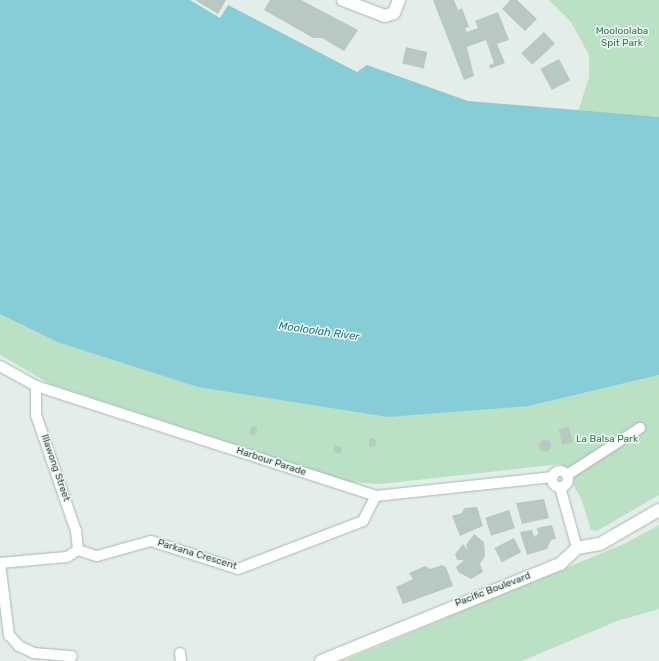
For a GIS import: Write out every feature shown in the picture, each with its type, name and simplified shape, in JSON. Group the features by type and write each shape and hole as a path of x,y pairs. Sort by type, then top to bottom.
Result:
{"street":[{"path":"343,0 385,16 394,13 399,0"},
{"name":"Harbour Parade","path":"0,366 36,386 376,496 553,477"},
{"name":"Illawong Street","path":"36,386 36,415 76,531 78,550"},
{"path":"567,475 640,428"},
{"path":"567,475 560,471 553,477 554,484 560,487 577,548 600,544 659,510"},
{"path":"560,487 567,482 567,475"},
{"name":"Parkana Crescent","path":"78,550 97,556 151,541 238,569 363,521 376,496"},
{"name":"Pacific Boulevard","path":"321,661 560,564 577,548"},
{"path":"72,656 34,653 18,646 9,635 0,563 67,557 78,550"}],"green space":[{"name":"Mooloolaba Spit Park","path":"549,0 659,0 659,117 578,112 589,77 589,55 571,22"},
{"name":"La Balsa Park","path":"0,314 57,342 529,406 659,375 659,495 597,531 591,530 581,498 561,464 381,484 350,482 50,384 0,355"},
{"path":"659,525 659,609 617,621 522,661 343,661 626,543"}],"water":[{"name":"Mooloolah River","path":"0,0 190,0 220,18 228,5 357,72 367,65 468,101 659,117 659,375 529,406 388,417 198,387 57,342 0,314"}],"building":[{"path":"195,0 226,0 218,14"},
{"path":"270,0 301,0 358,30 344,51 322,38 313,38 264,10"},
{"path":"433,0 454,0 458,10 462,8 469,27 465,28 467,32 478,28 475,21 498,12 509,40 497,44 505,63 490,69 489,65 494,63 486,40 467,47 474,76 464,80"},
{"path":"510,0 517,0 537,19 525,31 502,9"},
{"path":"544,32 555,44 532,65 521,53"},
{"path":"406,47 427,52 424,69 402,64"},
{"path":"559,59 570,80 552,90 540,69"},
{"path":"252,426 258,428 255,435 250,434"},
{"path":"569,427 573,442 563,445 558,430"},
{"path":"369,438 374,438 377,442 375,446 369,447"},
{"path":"543,440 547,440 551,446 547,452 543,452 539,448 539,444"},
{"path":"335,445 342,447 340,454 333,451"},
{"path":"544,499 549,518 522,524 516,503"},
{"path":"477,507 483,526 460,536 452,516 462,513 464,508"},
{"path":"509,510 515,528 491,536 485,518"},
{"path":"552,525 556,539 551,540 547,549 527,555 520,532 532,530 534,537 538,534 537,528"},
{"path":"474,534 484,542 485,556 480,564 483,572 471,579 458,572 456,567 464,560 457,560 455,554 463,544 468,550 466,545"},
{"path":"514,538 521,552 502,562 494,548"},
{"path":"442,565 446,567 453,586 403,604 396,587 413,579 409,573 425,566 430,569"}]}
